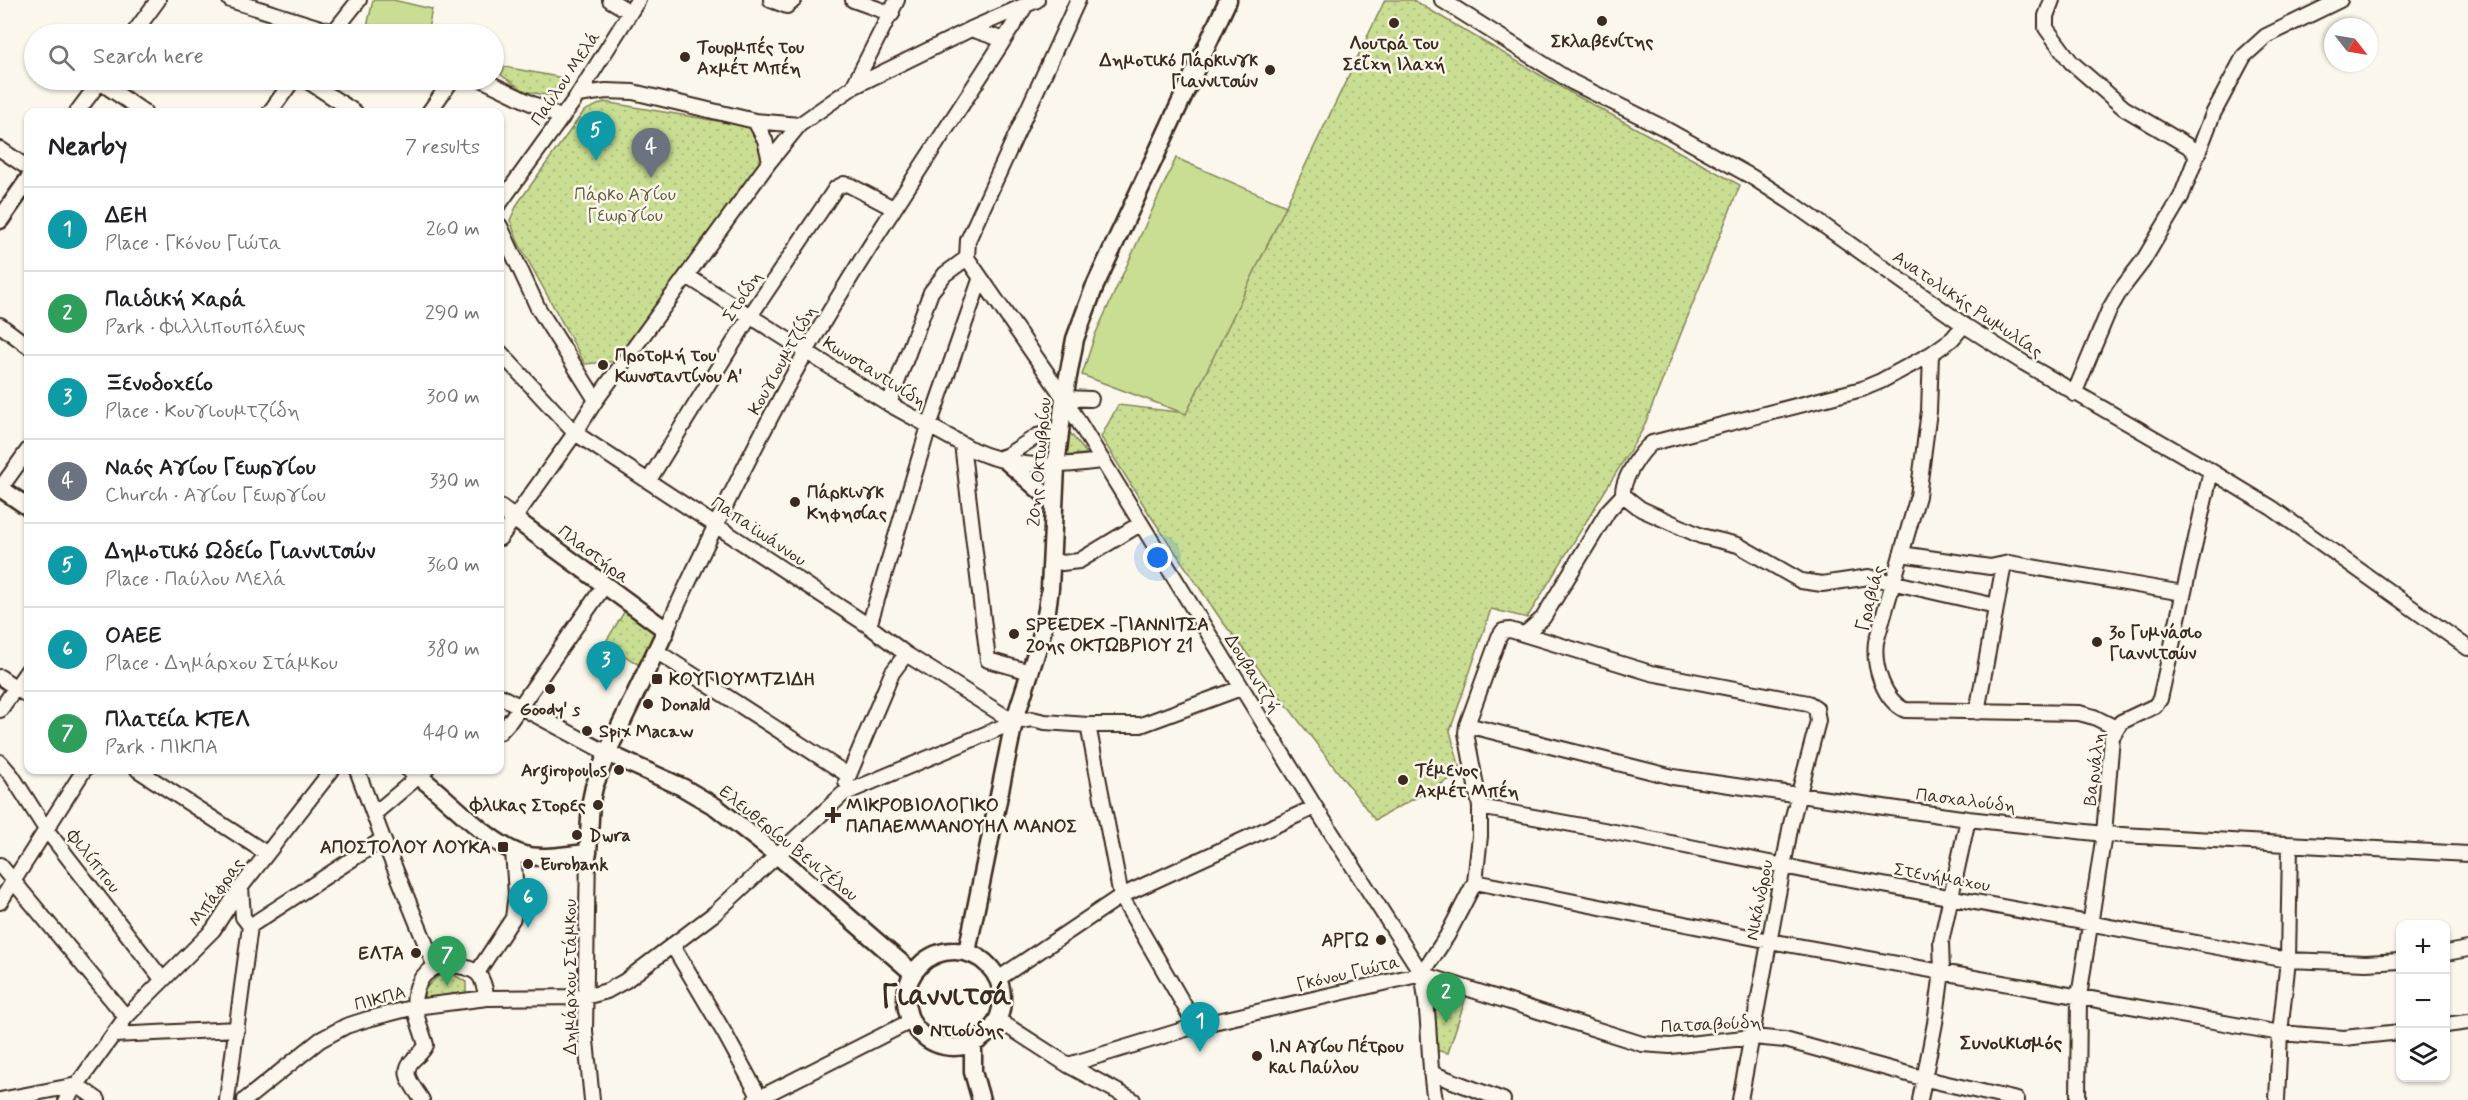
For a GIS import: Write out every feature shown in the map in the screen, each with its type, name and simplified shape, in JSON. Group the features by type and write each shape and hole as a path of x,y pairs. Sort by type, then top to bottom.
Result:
{"main road":[{"name":"20ης Οκτωβρίου","path":"967,952 1014,722 1047,610 1056,467 1064,398 1075,339 1081,318 1228,0"},
{"path":"0,220 24,186"},
{"path":"1003,458 1053,502"},
{"path":"0,488 24,504"},
{"name":"Πλαστήρα","path":"504,511 666,630"},
{"name":"Κουγιουμτζίδη","path":"588,853 591,801 607,753 666,630"},
{"name":"Ελευθερίου Βενιζέλου","path":"607,753 691,792 716,807 777,855 913,973"},
{"path":"421,774 479,827 513,851 536,857 588,853"},
{"path":"942,952 967,952 988,964 998,979 1003,999 998,1020 987,1035 973,1044 953,1048 942,1046 922,1036 911,1021 906,997 913,973 926,960 942,952"},
{"path":"973,1044 973,1072 981,1100"}],"street":[{"path":"140,24 158,0"},
{"path":"230,0 305,24"},
{"path":"342,24 358,0"},
{"path":"610,0 630,12"},
{"name":"Παύλου Μελά","path":"504,198 578,95 638,0"},
{"path":"771,0 787,6 794,0"},
{"path":"853,0 892,14"},
{"path":"854,87 897,0"},
{"path":"889,404 931,292 945,274 967,258 968,240 1078,0"},
{"name":"Ανατολικής Ρωμυλίας","path":"1442,0 1572,82 1662,127 1752,177 1964,325 2074,394 2272,508 2468,648"},
{"path":"2052,0 2046,15 2046,28 2071,62 2118,103 2198,154"},
{"path":"2074,394 2109,310 2176,207 2229,81 2253,46 2279,28 2340,0"},
{"path":"504,532 596,400 770,160 799,125 854,87 1031,2"},
{"name":"Κουγιουμτζίδη","path":"666,630 716,524 807,351 893,208 1031,2"},
{"path":"971,29 1004,40"},
{"path":"80,108 94,90"},
{"path":"113,90 138,108"},
{"path":"273,108 285,90"},
{"path":"321,90 349,108"},
{"path":"432,108 445,90"},
{"path":"504,90 562,118"},
{"path":"578,95 606,91 633,92 755,121 799,125"},
{"path":"755,121 765,140 770,160"},
{"path":"0,148 24,165"},
{"name":"Στοίδη","path":"649,480 750,316 840,185 849,185 893,208"},
{"path":"504,235 538,308 596,400"},
{"name":"Δουβαντζή","path":"967,258 980,280 1064,398 1241,688 1422,974"},
{"name":"Κωνσταντινίδη","path":"687,276 889,404 988,456 1032,466 1056,467 1101,461"},
{"path":"869,626 928,426 980,280"},
{"path":"0,325 24,343"},
{"path":"1964,325 1952,339 1931,354 1862,389 1652,443 1645,449 1622,486 1623,495 1641,509 1701,536 1737,545 1801,581 1822,584 1862,577 1996,606"},
{"name":"Γραβιάς","path":"1931,354 1929,411 1920,486 1875,652 1892,701 1905,710 1916,712 2079,713 2089,715 2116,728"},
{"name":"Παπαϊωάννου","path":"504,356 575,433 869,626 906,654 1014,722"},
{"path":"1064,398 1091,399"},
{"path":"1003,458 1028,441 1060,430"},
{"path":"962,444 988,660 1030,672"},
{"path":"0,488 24,455"},
{"name":"Βαρνάλη","path":"2078,1100 2079,997 2104,834 2112,737 2121,722 2158,703 2211,471"},
{"path":"1525,634 1543,618 1608,511 1623,495"},
{"path":"1051,559 1062,563 1079,561 1140,524"},
{"path":"1900,554 1990,567 2004,564 2040,568 2183,593"},
{"path":"1977,712 2004,564"},
{"path":"504,729 604,586"},
{"name":"Γκόνου Γιώτα","path":"1068,1065 1196,1026 1422,974 1447,936 1475,882 1480,836 1480,807 1467,741 1467,725 1498,637 1510,630 1525,634"},
{"name":"Νικάνδρου","path":"1525,634 1651,672 1808,703 1816,708 1818,721 1784,867 1740,1100"},
{"path":"656,651 848,775"},
{"path":"843,794 848,775 892,673 906,654"},
{"path":"0,710 24,676"},
{"path":"0,677 24,693"},
{"path":"843,794 1014,722 1032,719 1088,725 1141,725 1241,688"},
{"name":"Ελευθερίου Βενιζέλου","path":"504,699 607,753"},
{"path":"1088,725 1121,896 1196,1026"},
{"name":"Πασχαλούδη","path":"1467,725 1673,777 1968,819 2104,834 2468,854"},
{"name":"Φιλίππου","path":"0,762 12,776 45,828 162,980"},
{"path":"0,902 81,774"},
{"path":"144,774 266,853"},
{"name":"Μπάφρας","path":"66,1100 126,1017 213,930 266,853 329,774"},
{"path":"359,774 435,967"},
{"path":"374,814 415,774"},
{"name":"ΠΙΚΠΑ","path":"245,1100 320,1040 368,1019 415,1007 488,998 595,996 625,981 715,913 843,794"},
{"path":"998,979 1121,896 1315,807"},
{"name":"Στενήμαχου","path":"1480,807 1784,867 2288,960 2366,963 2396,961"},
{"path":"1920,1100 1926,1079 1942,972 1941,942 1968,819"},
{"path":"250,926 383,839"},
{"path":"2277,1100 2280,1033 2288,960 2290,845"},
{"path":"477,973 513,918 516,894 513,851"},
{"name":"Δημάρχου Στάμκου","path":"588,853 585,1031 592,1100"},
{"path":"0,865 13,884 126,1017"},
{"path":"1475,882 1770,942 2280,1033 2344,1038 2396,1032"},
{"path":"227,1100 250,926 243,917 241,887"},
{"path":"673,946 759,1099 911,1021"},
{"path":"2450,952 2468,949"},
{"path":"422,1100 407,1077 408,1066 426,1045 415,1007 418,985 425,974 435,967 452,964 477,973 488,998"},
{"path":"1422,974 1428,1001 1431,1073 1435,1100"},
{"name":"Πατσαβούδη","path":"1422,974 1642,1044 1670,1046 1753,1037 1785,1040 1926,1079 2017,1100"},
{"path":"998,1020 1068,1065 1132,1100"},
{"path":"2450,1024 2468,1022"},
{"path":"114,1035 237,1029"},
{"path":"1431,1073 1503,1100"},
{"path":"0,1100 77,1085 98,1100"}],"green space":[{"path":"373,0 393,0 432,9 429,24 368,24"},
{"path":"1385,0 1413,0 1564,89 1740,185 1643,429 1527,618 1491,609 1450,731 1461,773 1375,820 1222,621 1150,515 1101,437 1118,405 1186,413"},
{"path":"505,67 569,79 555,97 525,91 504,77"},
{"name":"Πάρκο Αγίου Γεωργίου","path":"604,102 753,127 764,163 619,361 585,364 518,242 510,220 518,203 584,111"},
{"path":"1176,158 1286,206 1186,414 1082,375 1095,335"},
{"path":"1063,424 1087,454 1062,456"},
{"path":"626,609 665,636 645,669 605,643"},
{"path":"451,973 466,982 466,994 424,1000 424,990 438,976"},
{"path":"1438,988 1466,997 1448,1053 1431,1049"}],"place":[{"name":"Σκλαβενίτης","path":"1602,21"},
{"name":"Λουτρά του Σεΐχη Ιλαχή","path":"1394,23"},
{"name":"Τουρμπές του Αχμέτ Μπέη","path":"685,57"},
{"name":"Δημοτικό Πάρκινγκ Γιαννιτσών","path":"1270,70"},
{"name":"Δημοτικό Ωδείο Γιαννιτσών","path":"596,161"},
{"name":"Ναός Αγίου Γεωργίου","path":"651,178"},
{"name":"Προτομή του Κωνσταντίνου Α'","path":"603,365"},
{"name":"Πάρκινγκ Κηφησίας","path":"795,502"},
{"name":"SPEEDEX -ΓΙΑΝΝΙΤΣΑ 20ης ΟΚΤΩΒΡΙΟΥ 21","path":"1014,634"},
{"name":"3ο Γυμνάσιο Γιαννιτσών","path":"2097,642"},
{"name":"ΚΟΥΓΙΟΥΜΤΖΙΔΗ","path":"657,679"},
{"name":"Goody' s","path":"550,689"},
{"name":"Ξενοδοχείο","path":"606,691"},
{"name":"Donald","path":"648,704"},
{"name":"Spix Macaw","path":"587,731"},
{"name":"Argiropoulos","path":"619,770"},
{"name":"Τέμενος Αχμέτ Μπέη","path":"1403,780"},
{"name":"Φλικας Στορες","path":"598,805"},
{"name":"ΜΙΚΡΟΒΙΟΛΟΓΙΚΟ ΠΑΠΑΕΜΜΑΝΟΥΗΛ ΜΑΝΟΣ","path":"833,815"},
{"name":"Dwra","path":"577,835"},
{"name":"ΑΠΟΣΤΟΛΟΥ ΛΟΥΚΑ","path":"503,847"},
{"name":"Eurobank","path":"528,864"},
{"name":"ΟΑΕΕ","path":"528,928"},
{"name":"ΑΡΓΩ","path":"1381,940"},
{"name":"ΕΛΤΑ","path":"416,953"},
{"name":"Πλατεία ΚΤΕΛ","path":"447,986"},
{"name":"Παιδική Χαρά","path":"1446,1023"},
{"name":"Ντιούδης","path":"918,1030"},
{"name":"ΔΕΗ","path":"1200,1052"},
{"name":"Ι.Ν Αγίου Πέτρου και Παύλου","path":"1257,1056"}],"district":[{"name":"Γιαννιτσά","path":"946,995"},
{"name":"Συνοικισμός","path":"2011,1042"}]}
